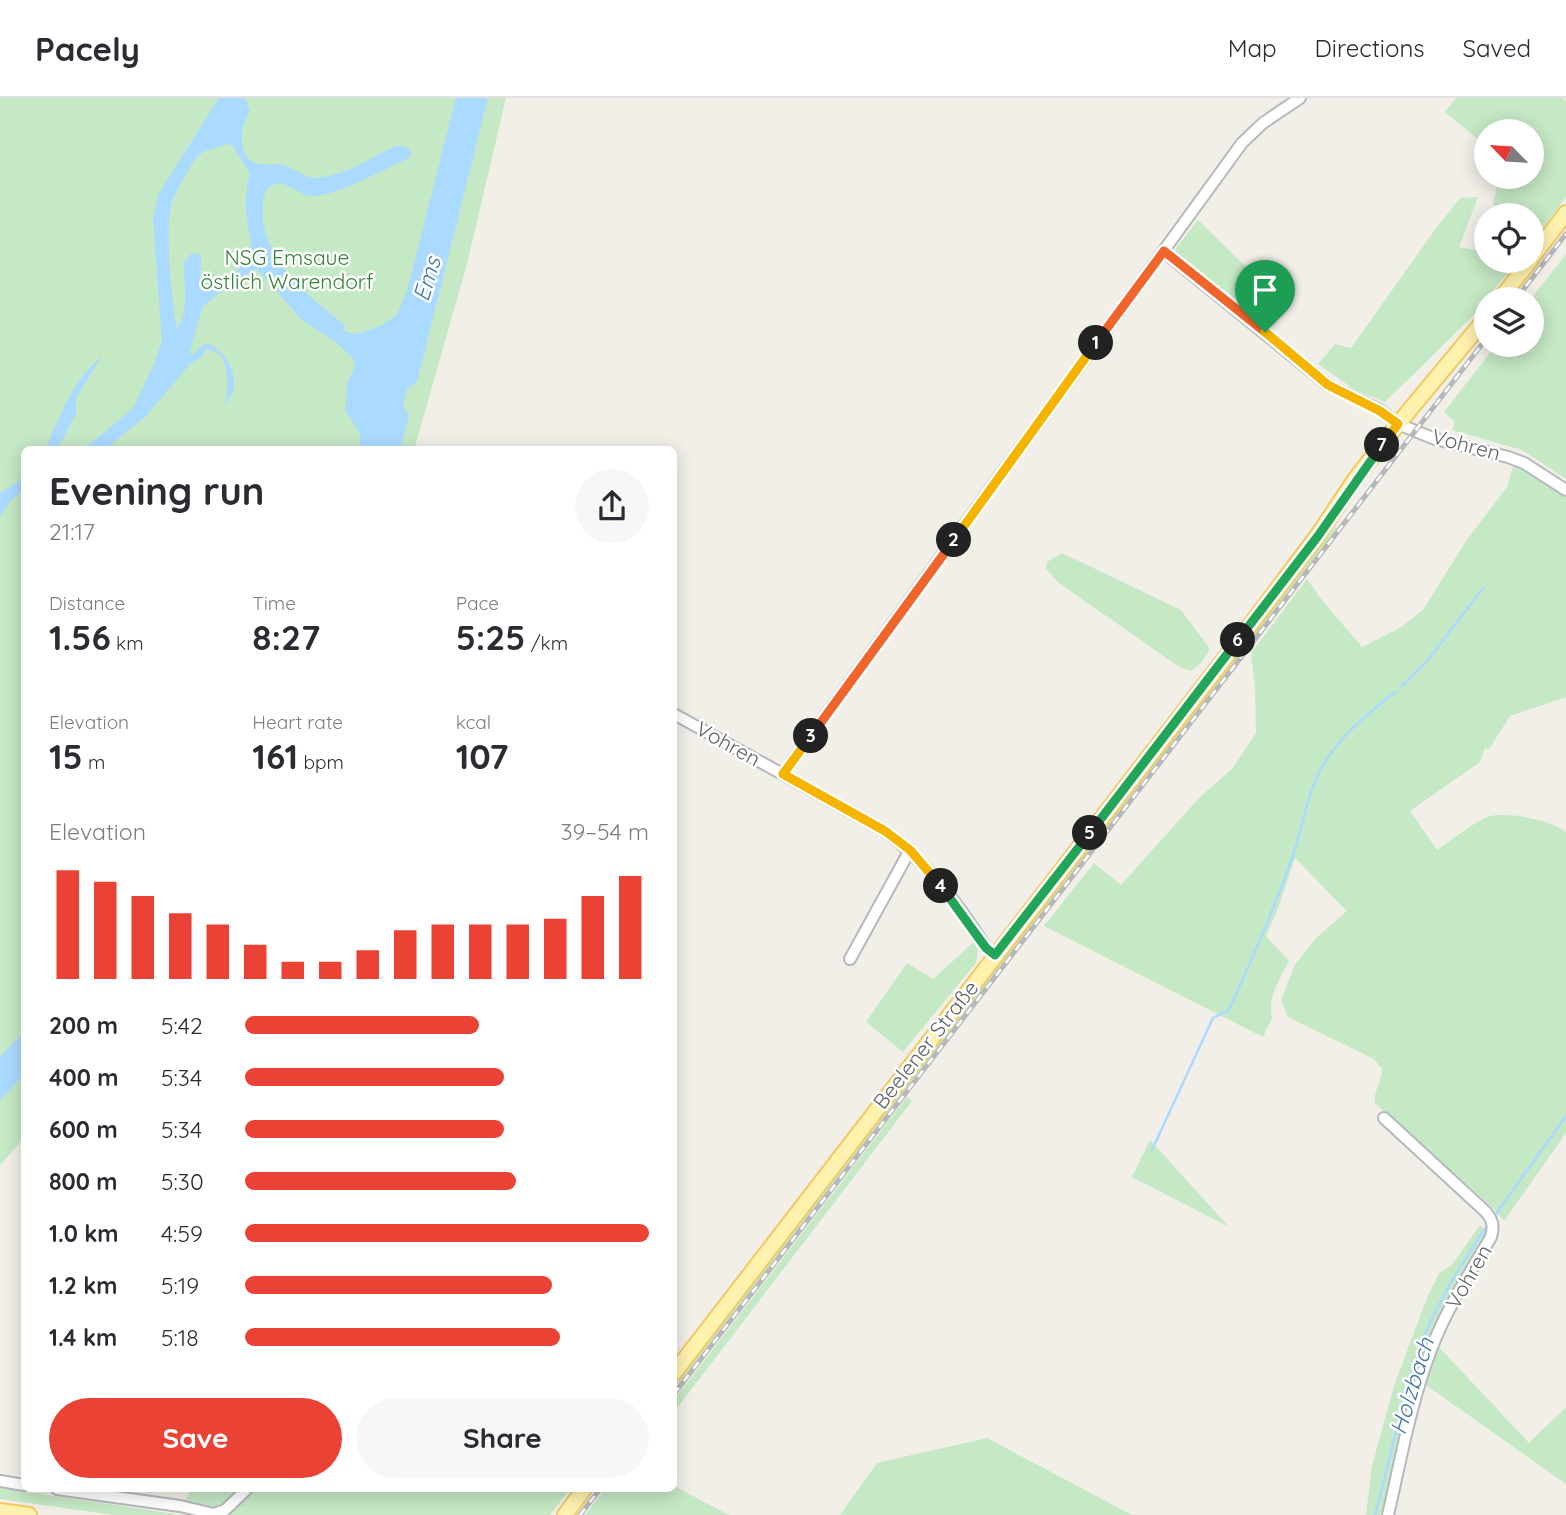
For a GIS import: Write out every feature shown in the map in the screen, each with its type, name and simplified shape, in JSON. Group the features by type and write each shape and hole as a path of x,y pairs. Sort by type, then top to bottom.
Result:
{"main road":[{"path":"1544,242 1566,214"},
{"path":"1509,287 1520,273"},
{"name":"Beelener Straße","path":"677,1369 1301,557 1356,478 1474,332"},
{"path":"565,1515 582,1492"},
{"path":"0,1511 29,1515"}],"street":[{"name":"Vohren","path":"783,774 1242,143 1263,123 1300,98"},
{"name":"Vohren","path":"1164,251 1328,385 1380,411 1398,424 1435,439 1524,463 1566,490"},
{"name":"Vohren","path":"677,716 885,831 910,850 935,878 986,948 995,955"},
{"path":"850,959 910,850"},
{"name":"Vohren","path":"1384,1118 1486,1212 1494,1228 1451,1304 1432,1347 1420,1383 1388,1515"},
{"path":"0,1481 21,1484"},
{"path":"79,1492 180,1506 214,1514 225,1510 244,1492"}],"green space":[{"name":"NSG Emsaue östlich Warendorf","path":"0,98 506,98 467,264 415,446 21,446 21,1141 0,1165"},
{"path":"1456,98 1562,98 1566,101 1566,197 1544,226 1544,203 1493,203 1496,189 1544,189 1544,119 1474,119 1474,136 1445,112"},
{"path":"1478,197 1459,247 1474,250 1474,273 1507,273 1496,287 1474,287 1474,315 1385,402 1355,390 1318,364 1335,344 1351,348 1460,198"},
{"path":"1198,220 1265,285 1247,310 1173,252"},
{"path":"1566,254 1566,479 1522,450 1452,430 1455,422 1444,412 1487,357 1544,357 1544,287 1540,287"},
{"path":"1514,464 1566,497 1566,697 1510,716 1489,749 1485,748 1480,762 1410,811 1437,850 1476,823 1495,815 1528,818 1566,832 1566,1133 1504,1221 1491,1206 1375,1103 1382,1069 1374,1059 1288,1017 1281,1000 1295,965 1315,939 1347,911 1295,858 1266,936 1289,961 1273,996 1272,1018 1263,1037 1044,926 1094,863 1121,885 1200,797 1232,769 1256,733 1251,653 1307,579 1362,647 1400,628 1423,610 1466,541 1507,487"},
{"path":"1336,526 1337,529 677,1386 677,1380"},
{"path":"1062,553 1181,610 1210,649 1200,664 1191,671 1178,666 1059,583 1046,569 1047,562"},
{"path":"975,941 978,950 976,963 903,1052 866,1022 907,963 933,979"},
{"path":"907,1097 912,1101 677,1408 677,1396"},
{"path":"1150,1140 1229,1227 1132,1177"},
{"path":"1480,1225 1488,1235 1455,1286 1425,1355 1382,1515 1366,1515 1372,1466 1394,1386 1427,1298 1439,1273 1452,1265"},
{"path":"1438,1346 1529,1443 1566,1407 1566,1484 1426,1385"},
{"path":"987,1438 1132,1515 840,1515 877,1463"},
{"path":"0,1488 182,1515 114,1515 0,1499"},
{"path":"677,1488 729,1515 585,1515 603,1492 677,1492"},
{"path":"190,1492 239,1492 216,1508 184,1503"},
{"path":"249,1492 568,1492 550,1515 224,1515"}],"water":[{"name":"Ems","path":"219,98 245,98 250,111 242,133 243,149 251,161 259,164 283,165 308,177 325,177 346,171 395,146 407,148 412,154 407,159 333,192 312,196 277,183 266,190 264,196 263,223 268,241 287,273 344,324 344,331 355,334 364,332 397,315 407,291 456,98 488,98 417,382 407,389 403,406 409,416 401,446 359,446 361,435 345,410 348,381 355,366 353,358 333,340 302,320 257,269 229,285 203,306 191,348 190,353 193,355 201,346 209,343 227,361 234,385 225,406 225,363 221,356 206,349 202,357 190,364 145,417 109,446 88,446 133,408 162,341 153,219 159,193","holes":["226,144 233,146 250,174 246,205 253,255 226,281 203,292 200,290 201,255 192,253 184,262 184,306 177,329 169,267 169,217 175,194 197,157"]},
{"path":"102,356 76,398 76,414 59,446 47,446 63,409 92,366"},
{"path":"21,480 21,493 12,499 0,517 0,493"},
{"path":"21,1035 21,1077 0,1100 0,1057"}],"waterway":[{"path":"1402,686 1427,661 1483,588"},
{"path":"1152,1150 1213,1018 1229,1010 1284,880 1320,771 1349,732 1395,692"},
{"name":"Holzbach","path":"1496,1214 1566,1116"},
{"name":"Holzbach","path":"1375,1515 1421,1344 1450,1284 1486,1227"}],"railway":[{"path":"1525,287 1566,234"},
{"path":"677,1390 1474,355"},
{"path":"580,1515 598,1492"}],"route":[{"path":"1164,251 1265,332 1328,385 1380,411 1398,424 1356,478 1318,536 995,955 986,948 927,867 910,850 885,831 783,774 1164,251"}]}
